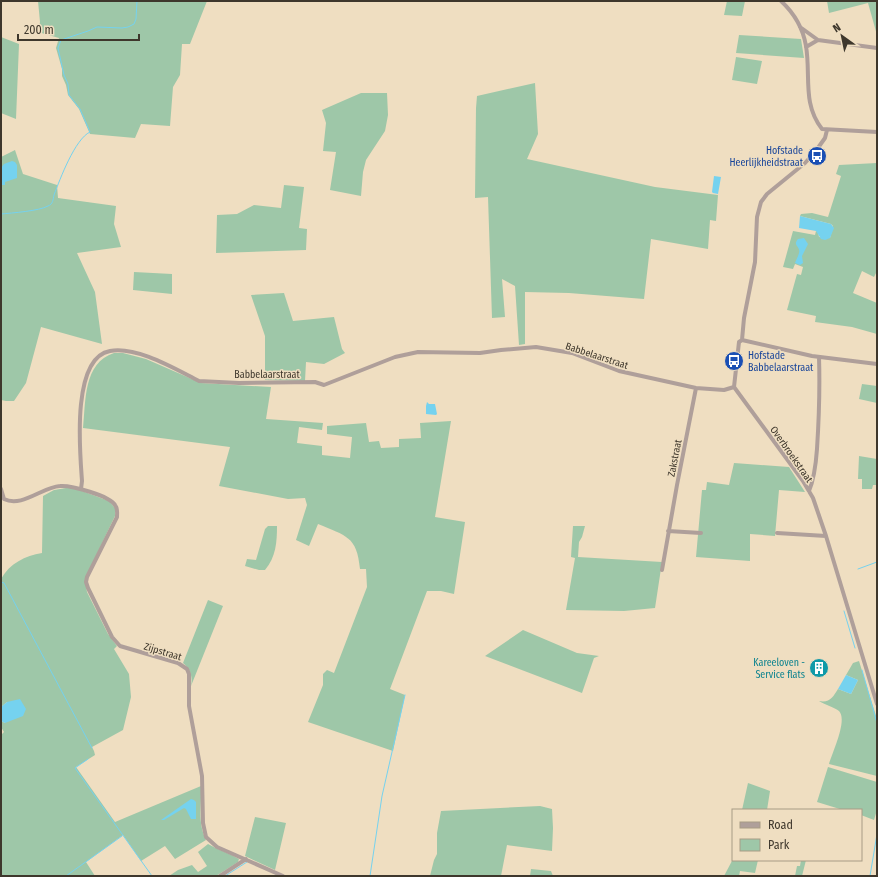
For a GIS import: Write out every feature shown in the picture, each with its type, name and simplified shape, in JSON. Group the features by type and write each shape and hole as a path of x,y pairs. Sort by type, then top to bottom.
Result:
{"street":[{"path":"781,1 790,9 800,26 806,47 808,98 812,112 822,129 877,132"},
{"path":"800,26 818,40 877,48"},
{"path":"806,47 818,40"},
{"path":"734,387 739,342 742,340 744,318 755,262 757,217 761,202 767,194 805,163 825,138 828,130"},
{"path":"742,340 819,357 877,364"},
{"name":"Babbelaarstraat","path":"81,489 82,481 79,427 80,406 89,370 95,360 109,351 126,351 138,354 163,363 199,381 315,382 324,385 395,357 418,352 480,353 536,347 572,353 619,371 696,388 717,390 730,389 734,387"},
{"path":"809,492 812,486 819,427 819,357"},
{"name":"Overbroekstraat","path":"734,387 813,498 877,704"},
{"name":"Zakstraat","path":"662,570 668,531 696,388"},
{"path":"1,489 4,499 11,502 19,501 54,486 68,486 81,489"},
{"name":"Zijpstraat","path":"81,489 112,502 117,507 118,511 117,517 86,582 112,637 120,646 178,663 187,669 189,674 190,681 188,706 203,781 204,831 210,842 217,847 283,876"},
{"path":"668,531 701,533"},
{"path":"777,533 826,536"},
{"path":"220,876 246,859"}],"green space":[{"path":"38,1 207,1 190,44 182,44 180,75 173,87 170,126 141,124 135,138 90,134 79,109 68,95 56,48 59,38 38,32 40,22"},
{"path":"727,1 745,1 742,16 724,15"},
{"path":"827,1 877,1 877,35 868,3 829,13"},
{"path":"739,35 801,39 804,58 736,53"},
{"path":"1,37 19,44 16,119 1,113"},
{"path":"736,57 762,61 757,84 732,80"},
{"path":"535,83 538,134 527,159 655,187 718,195 716,221 710,220 708,249 651,239 644,299 569,293 525,292 525,344 519,345 515,286 502,279 505,317 492,318 488,197 475,198 476,108 477,96"},
{"path":"361,93 387,93 388,115 385,131 366,160 363,172 361,196 330,190 336,152 323,151 326,123 322,110"},
{"path":"15,150 23,174 57,185 58,198 116,206 114,224 121,247 77,253 95,292 102,344 41,327 26,383 14,401 6,401 1,400 1,157"},
{"path":"877,163 877,271 874,277 862,271 853,293 877,303 877,334 852,327 815,322 816,316 787,310 797,274 801,275 803,267 795,264 793,269 783,267 793,231 815,235 816,231 818,232 819,237 830,238 833,226 831,224 800,216 801,214 812,213 828,217 841,176 836,174 839,165"},
{"path":"284,185 304,187 299,228 307,229 306,250 216,253 217,215 237,214 254,205 281,208"},
{"path":"134,272 172,274 172,294 133,290"},
{"path":"284,293 293,321 334,317 342,349 345,353 324,364 306,362 305,381 265,380 265,336 251,295"},
{"path":"114,353 123,353 146,359 201,383 271,387 266,419 323,423 322,430 299,427 297,443 322,446 322,455 350,458 352,437 327,434 327,426 366,423 369,442 379,441 381,448 399,447 399,439 421,438 420,423 451,421 435,517 465,522 454,594 441,591 427,591 390,689 405,695 393,751 308,722 323,685 323,674 327,670 334,673 367,587 366,569 360,569 353,543 336,531 318,524 309,546 296,540 307,505 305,498 288,499 219,486 230,447 83,428 86,395 91,374 96,365 104,358"},
{"path":"862,384 877,386 877,403 859,399"},
{"path":"859,456 877,459 877,485 873,485 872,489 862,489 862,479 858,479"},
{"path":"734,463 789,467 805,492 779,490 775,536 750,534 750,561 696,557 702,490 706,490 707,482 729,485"},
{"path":"74,488 109,501 115,508 115,516 85,579 87,592 108,634 117,646 114,649 129,674 131,697 123,730 92,747 95,755 76,767 115,822 201,786 201,820 203,833 206,840 175,859 165,846 141,861 123,835 86,862 95,876 1,876 1,735 4,732 1,727 1,721 5,723 7,702 1,707 1,579 5,573 18,561 42,553 43,496 54,490"},
{"path":"268,526 277,526 277,538 272,560 265,570 245,566 247,559 256,560 265,529"},
{"path":"573,526 585,526 579,542 578,557 662,562 655,608 624,611 566,610 575,558 571,557"},
{"path":"208,600 223,606 191,686 192,679 190,673 183,663"},
{"path":"523,630 577,653 599,656 594,658 582,693 485,656"},
{"path":"859,661 877,719 877,776 829,764 841,729 841,715 839,711 819,701 829,700 838,689 851,694 858,680 846,675 853,663"},
{"path":"828,767 877,782 877,810 874,820 862,815 862,809 840,809 817,802"},
{"path":"748,783 770,791 767,809 742,809"},
{"path":"540,806 552,809 552,851 507,845 501,876 430,876 437,854 437,833 441,811"},
{"path":"255,817 286,823 275,870 245,856"},
{"path":"208,844 239,859 238,862 216,876 169,876 178,870 192,865 198,872 207,866 198,852"},
{"path":"732,861 758,861 755,873 740,871 739,876 724,876"},
{"path":"801,861 806,861 802,876 795,876 797,866 800,866"},
{"path":"531,869 551,871 553,876 530,876"}],"water":[{"path":"12,161 17,165 17,178 5,182 5,185 1,185 1,168 4,164"},
{"path":"714,176 721,177 718,194 712,192"},
{"path":"800,216 831,224 834,228 830,238 825,240 821,239 816,231 799,228"},
{"path":"804,238 808,244 802,256 803,263 800,265 795,263 799,254 796,241"},
{"path":"427,402 429,404 435,404 436,415 426,414"},
{"path":"846,675 858,680 851,694 838,689"},
{"path":"20,699 26,709 23,716 5,723 1,721 1,707 7,702"},
{"path":"191,799 196,802 196,819 191,819 184,808 164,820 161,820"}],"waterway":[{"path":"1,214 25,212 44,208 50,205 64,170 74,151 84,136 90,132 80,109 69,95 68,84 64,75 58,48 61,40 97,27 122,28 134,24 136,19 137,1"},
{"path":"858,569 877,562"},
{"path":"1,582 4,583 61,690"},
{"path":"844,611 855,648"},
{"path":"862,670 877,723"},
{"path":"61,690 92,748"},
{"path":"370,876 382,796 405,695"},
{"path":"88,759 75,768 152,876"},
{"path":"870,876 877,834"},
{"path":"66,876 122,836"},
{"path":"225,876 247,862"}],"place":[{"name":"Hofstade Heerlijkheidstraat","path":"817,156"},
{"name":"Hofstade Babbelaarstraat","path":"734,361"},
{"name":"Kareeloven - Service flats","path":"819,668"}]}
